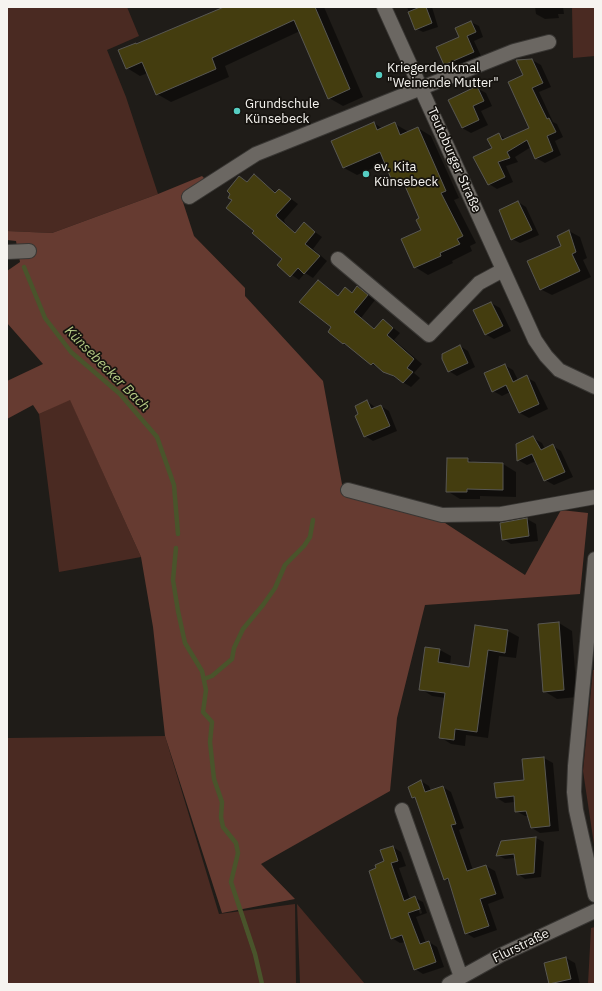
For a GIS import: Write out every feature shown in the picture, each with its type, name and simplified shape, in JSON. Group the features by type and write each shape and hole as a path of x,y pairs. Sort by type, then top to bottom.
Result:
{"street":[{"name":"Teutoburger Straße","path":"384,7 535,340 546,356 560,370 595,388"},
{"path":"189,197 256,154 514,51 549,42"},
{"path":"7,252 29,251"},
{"path":"338,259 429,334 479,283 503,270"},
{"path":"348,490 442,515 501,514 595,496"},
{"path":"595,559 575,766 574,792 576,810 595,895"},
{"path":"402,810 461,977"},
{"name":"Flurstraße","path":"449,984 501,955 595,911"}],"shaded area":[{"path":"7,7 127,7 139,36 107,50 126,97 158,194 52,233 7,231"},
{"path":"572,7 595,7 595,56 573,58"},
{"path":"202,176 204,178 181,196 194,236 245,288 245,296 323,381 344,495 442,521 525,575 561,510 588,513 580,594 425,605 397,718 390,791 261,864 295,899 222,913 165,736 153,627 141,557 70,400 39,414 33,405 7,419 7,381 43,364 7,323 7,271 20,262 16,241 7,240 7,231 52,233"},
{"path":"70,399 141,557 59,572 39,414"},
{"path":"593,670 595,670 595,851 583,771"},
{"path":"165,736 219,914 295,904 296,984 7,984 7,738"},
{"path":"297,904 365,984 300,984"},
{"path":"595,927 595,984 588,984 591,928"}],"building":[{"path":"224,7 315,7 350,89 328,99 294,20 212,58 216,69 156,95 142,62 126,69 118,50 136,44"},
{"path":"420,7 426,7 432,23 415,30 408,12"},
{"path":"471,21 476,32 467,36 474,52 444,65 436,47 459,37 455,28"},
{"path":"532,59 543,83 532,88 547,119 549,118 556,132 547,136 553,151 535,159 527,140 507,152 510,158 498,162 505,177 488,185 473,157 492,148 487,139 499,133 502,140 529,128 508,82 523,75 516,60"},
{"path":"477,86 484,101 473,106 479,120 462,128 448,100"},
{"path":"374,122 377,130 395,122 400,135 418,127 446,191 441,193 463,236 457,239 460,244 440,253 441,256 414,268 401,239 421,230 416,220 419,218 402,179 393,183 380,152 343,168 331,141"},
{"path":"254,174 275,193 279,189 291,199 276,215 277,217 295,233 304,222 315,232 305,244 320,256 304,274 298,268 290,277 277,265 282,259 252,233 254,231 226,208 232,200 228,198 230,194 227,191 239,176 247,182"},
{"path":"518,201 532,230 511,240 499,210"},
{"path":"569,230 576,252 572,254 580,271 540,290 527,261 561,246 557,236"},
{"path":"318,280 338,296 345,287 352,293 357,286 368,295 354,312 374,329 383,319 393,328 387,335 414,359 407,368 413,372 403,383 394,376 383,372 373,363 371,365 344,343 343,344 328,332 331,327 299,302"},
{"path":"491,302 503,326 485,335 473,310"},
{"path":"460,345 468,363 448,372 442,359 442,354"},
{"path":"505,364 513,382 527,375 539,404 519,413 506,385 492,392 484,373"},
{"path":"367,400 371,409 381,405 390,426 364,437 355,416 358,414 355,406"},
{"path":"533,436 541,450 553,444 565,472 544,481 532,454 517,461 516,444"},
{"path":"447,458 468,458 468,462 503,463 503,490 467,489 467,492 446,492"},
{"path":"527,518 529,536 502,540 500,523"},
{"path":"559,622 564,690 543,692 538,624"},
{"path":"475,625 508,630 505,653 488,650 477,732 455,729 454,740 439,738 445,693 419,690 425,647 440,649 438,662 469,667"},
{"path":"544,757 550,826 531,828 526,811 515,812 514,796 496,798 494,783 524,780 522,759"},
{"path":"421,780 425,792 443,786 456,824 451,825 467,871 486,865 496,894 480,899 489,926 465,934 448,878 444,880 415,797 412,798 408,787"},
{"path":"536,837 534,873 517,875 514,854 496,856 501,841"},
{"path":"393,846 398,861 391,863 404,901 415,896 420,909 408,913 420,944 429,941 436,962 414,970 402,935 391,939 369,871 376,868 375,865 384,861 380,850"},
{"path":"566,957 571,979 549,984 544,963"}],"waterway":[{"name":"Künsebecker Bach","path":"24,267 45,318 71,352 120,394 157,437 174,485 178,534"},
{"path":"204,679 212,676 232,659 234,648 243,629 275,588 285,565 304,546 310,537 313,520"},
{"name":"Künsebecker Bach","path":"176,548 173,580 178,611 185,643 202,671 206,690 203,712 212,722 210,742 214,779 222,802 221,817 223,827 236,843 238,853 231,882 255,954 262,984"}],"place":[{"name":"Kriegerdenkmal \"Weinende Mutter\"","path":"379,75"},
{"name":"Grundschule Künsebeck","path":"237,111"},
{"name":"ev. Kita Künsebeck","path":"366,174"}]}
